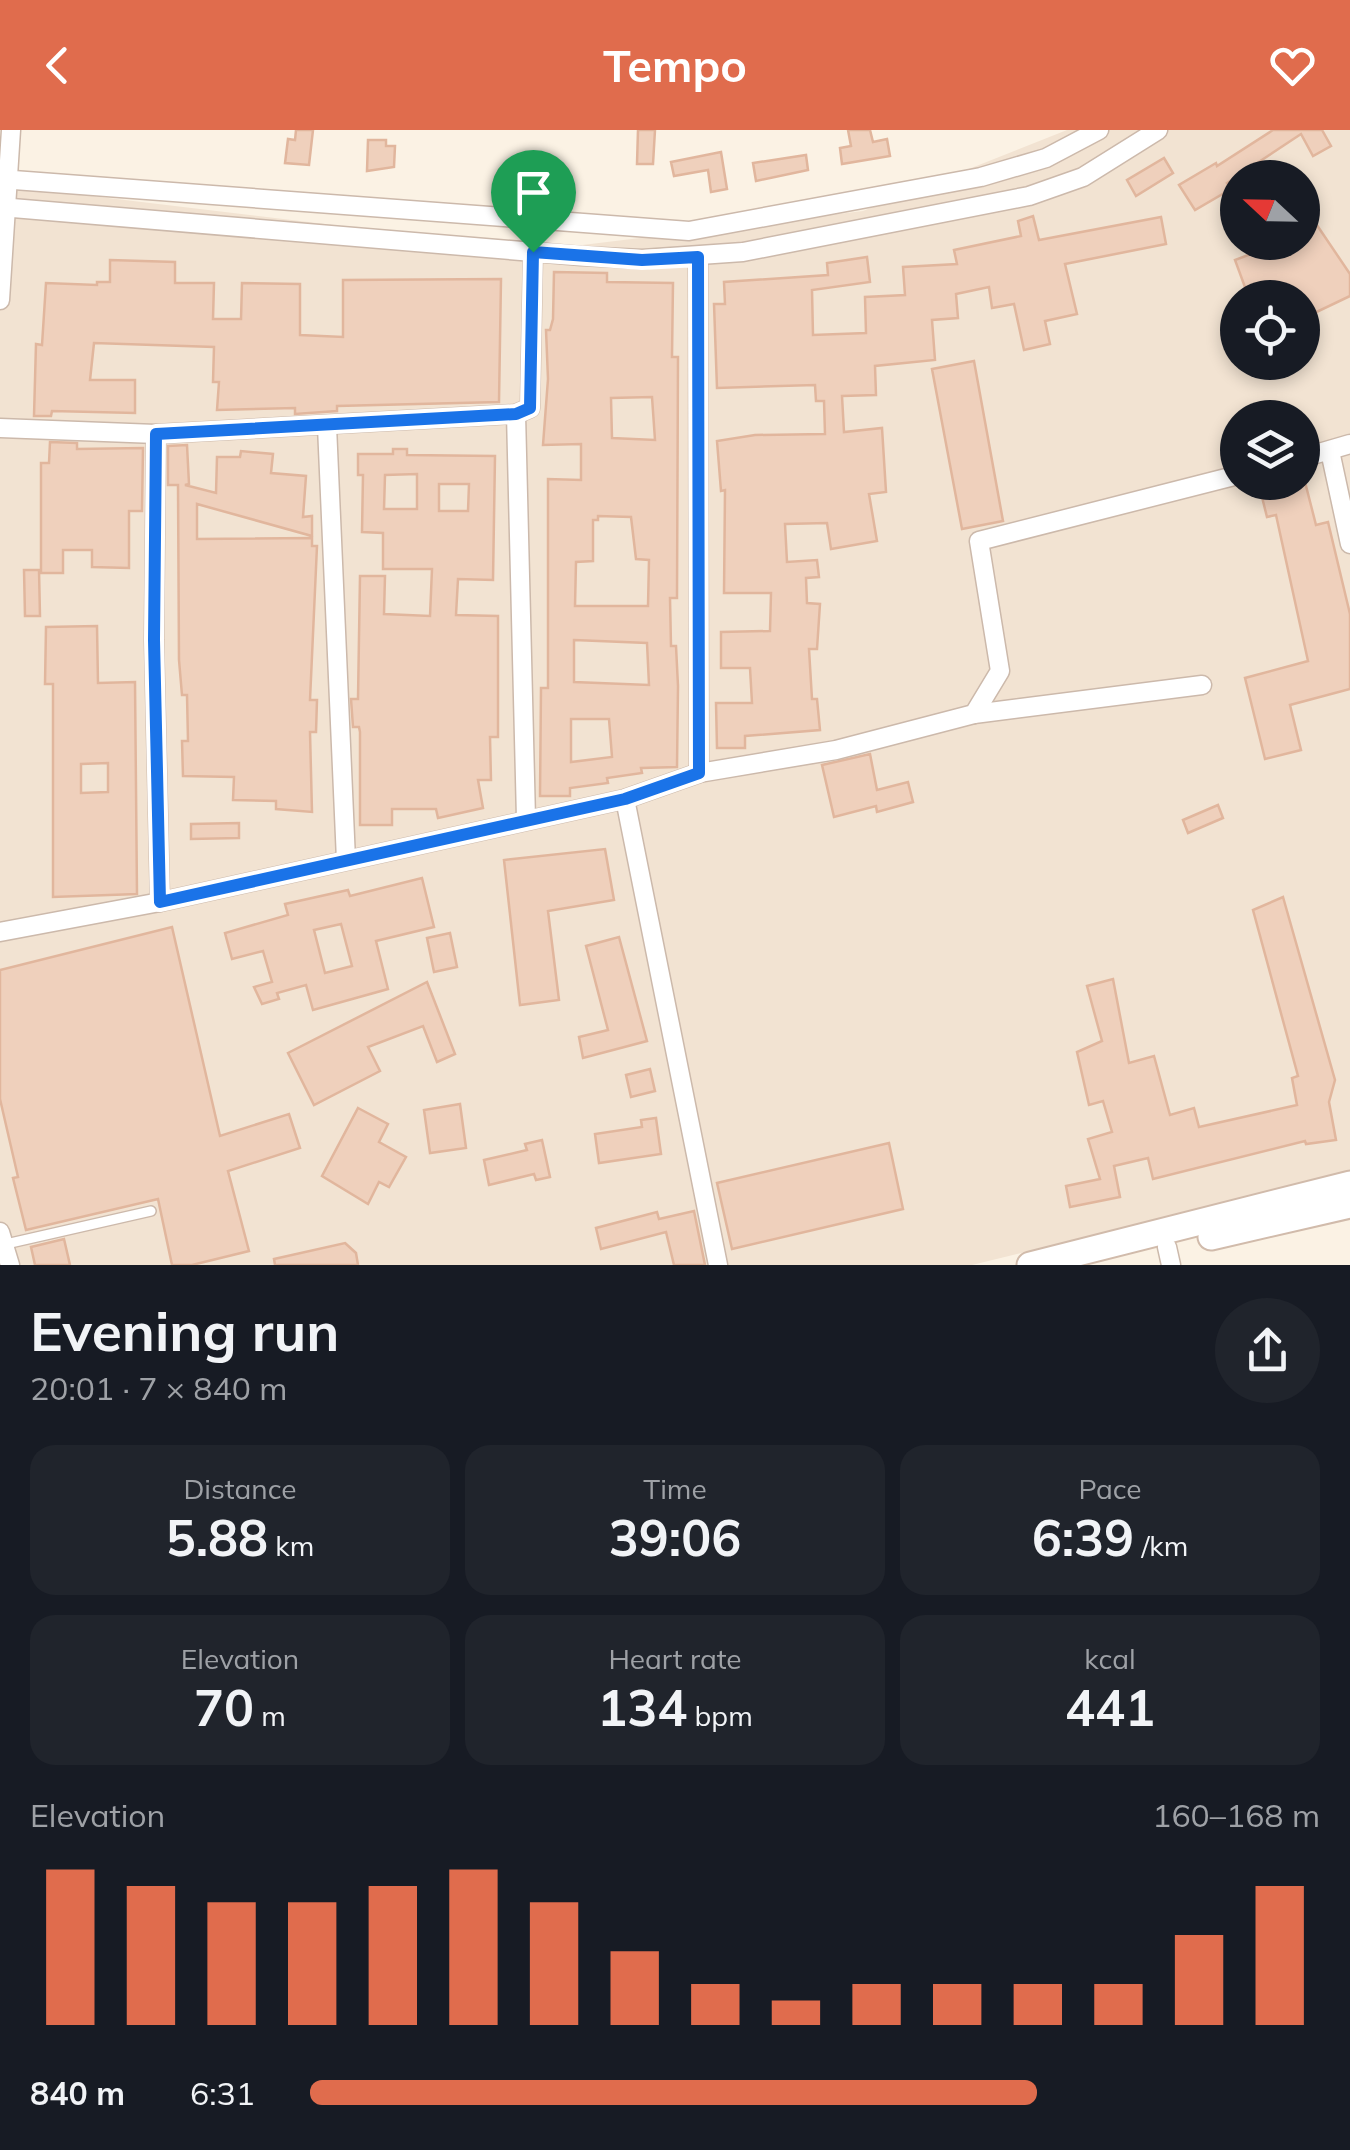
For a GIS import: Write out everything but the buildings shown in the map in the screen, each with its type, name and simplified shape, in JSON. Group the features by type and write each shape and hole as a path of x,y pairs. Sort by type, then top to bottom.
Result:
{"main road":[{"path":"1030,1265 1350,1184"},
{"path":"1094,1265 1170,1256 1350,1205"}],"street":[{"path":"0,300 4,179 11,130"},
{"path":"4,179 689,231 999,172 1046,158 1098,130"},
{"path":"3,207 642,260 698,257 743,252 1028,196 1083,177 1158,130"},
{"path":"0,428 156,434 516,414 530,408 533,252"},
{"path":"698,257 699,773"},
{"path":"516,414 526,819"},
{"path":"327,426 346,860"},
{"path":"156,434 160,902"},
{"path":"1320,454 1350,444"},
{"path":"1330,451 1350,544"},
{"path":"974,714 1000,671 980,541 1220,480"},
{"path":"0,932 160,902 625,799 699,773 836,750 974,714 1202,685"},
{"path":"625,799 718,1265"},
{"path":"3,1238 10,1265"}],"lane":[{"path":"3,1238 151,1210"}],"shaded area":[{"path":"1067,130 1350,130 1350,1173 972,1265 0,1265 0,185 541,250 863,211"}],"route":[{"path":"533,252 642,260 698,257 699,773 625,799 160,902 154,640 156,434 516,414 530,408 533,252"}]}
